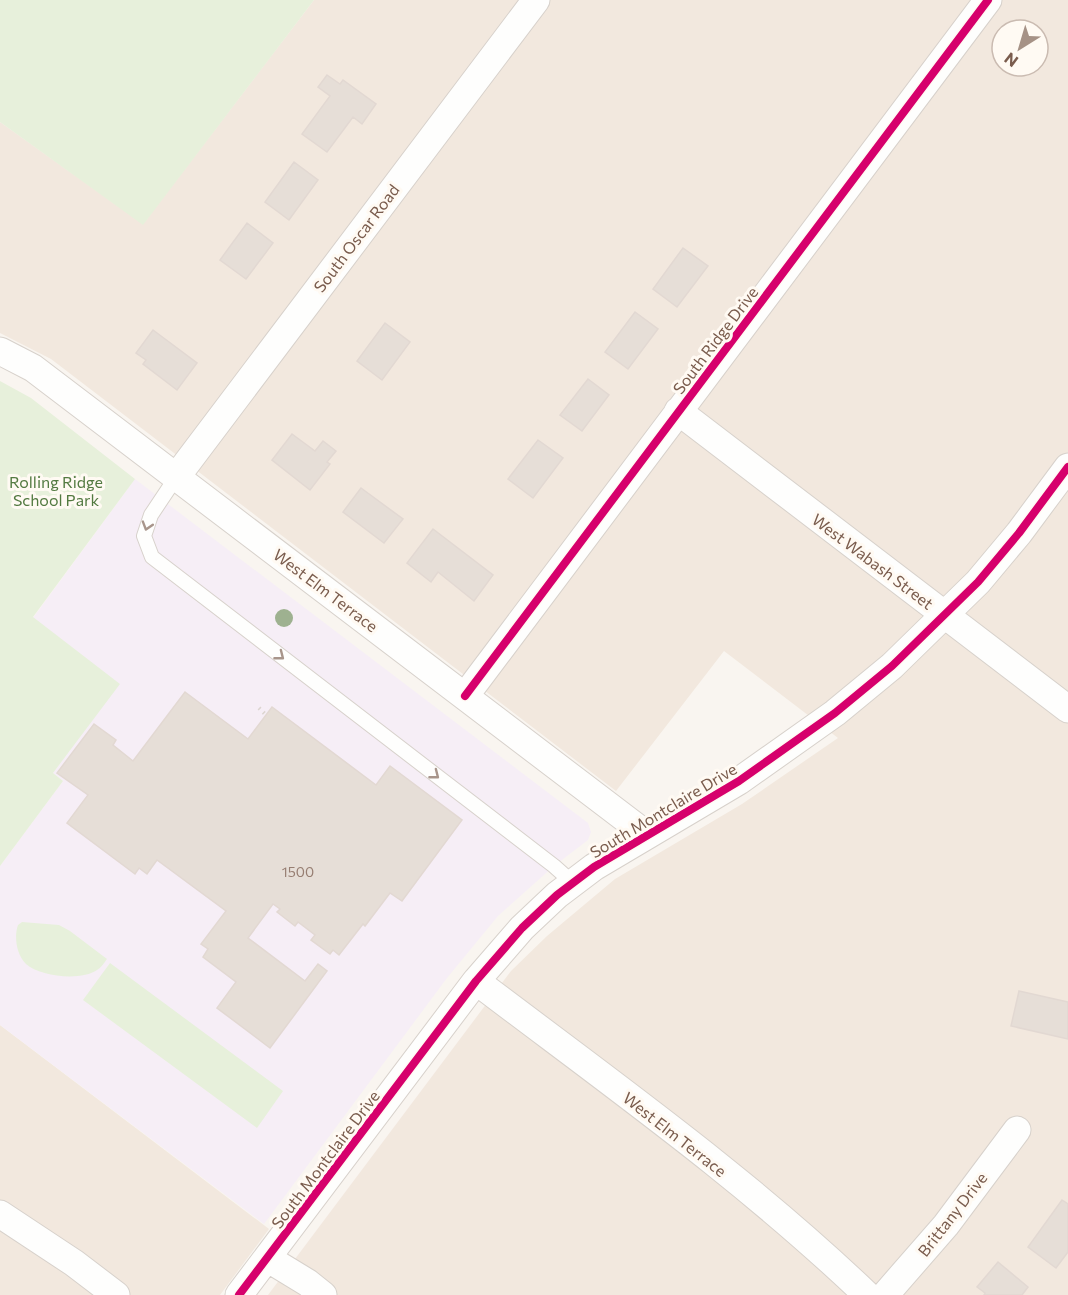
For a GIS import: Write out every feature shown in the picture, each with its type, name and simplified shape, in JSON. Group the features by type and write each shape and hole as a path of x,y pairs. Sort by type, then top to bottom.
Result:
{"street":[{"name":"South Oscar Road","path":"177,476 536,0"},
{"name":"South Ridge Drive","path":"465,696 988,0"},
{"name":"West Elm Terrace","path":"0,351 33,368 647,835"},
{"name":"West Wabash Street","path":"678,411 1068,709"},
{"name":"South Montclaire Drive","path":"239,1295 476,981 522,928 594,867 739,781 834,713 892,666 978,582 1019,533 1068,467"},
{"name":"West Elm Terrace","path":"476,981 735,1180 867,1295"},
{"name":"Brittany Drive","path":"885,1295 946,1226 1017,1130"},
{"path":"0,1214 74,1263 116,1295"},
{"path":"267,1258 323,1295"}],"lane":[{"path":"177,476 151,514 144,536 152,557 554,866 573,883"}],"path":[{"path":"259,708 266,715"}],"shaded area":[{"path":"314,0 1068,0 1068,1295 268,1295 511,971 547,936 615,879 742,804 838,738 724,651 616,791 51,359 0,333 0,122 143,224"},
{"path":"135,479 588,823 591,832 588,840 554,866 498,916 447,978 264,1224 0,1025 0,866 63,781 53,773 119,684 33,618"},
{"path":"0,1025 269,1229 220,1295 0,1295"}],"green space":[{"path":"0,0 314,0 143,225 0,122"},
{"name":"Rolling Ridge School Park","path":"0,381 31,398 135,479 33,617 120,684 53,773 63,781 0,866"},
{"path":"22,922 59,925 107,959 98,969 82,976 61,976 41,972 26,964 20,955 16,940 18,925"},
{"path":"110,963 283,1091 257,1128 83,1000"}],"building":[{"path":"327,75 340,84 343,80 376,104 362,124 353,117 327,152 302,134 330,96 318,87"},
{"path":"294,162 318,180 289,220 265,202"},
{"path":"247,223 273,243 246,279 220,260"},
{"path":"683,248 708,266 677,307 653,289"},
{"path":"635,312 658,329 628,369 605,352"},
{"path":"385,323 410,342 382,380 357,361"},
{"path":"153,330 197,363 177,390 143,364 146,360 136,353"},
{"path":"588,379 609,395 582,431 560,415"},
{"path":"292,434 315,451 323,441 336,451 327,462 330,464 310,490 272,460"},
{"path":"538,440 563,458 533,498 508,479"},
{"path":"361,488 403,519 384,543 343,512"},
{"path":"433,529 493,575 474,601 438,572 431,582 407,563"},
{"path":"185,692 248,739 272,707 376,785 390,766 462,820 402,901 390,893 339,955 333,950 330,954 311,940 315,935 298,922 295,926 277,912 280,909 273,904 248,938 305,981 318,964 327,971 270,1048 217,1008 236,982 203,957 208,949 201,944 226,911 157,860 147,874 139,868 135,874 67,823 88,795 57,773 94,724 116,740 113,745 133,761"},
{"path":"1019,991 1068,1002 1068,1039 1011,1026"},
{"path":"1062,1200 1068,1204 1068,1252 1056,1268 1028,1247"},
{"path":"998,1262 1028,1287 1022,1295 984,1295 985,1293 977,1287"}],"cycle path":[{"path":"465,696 988,0"},
{"path":"239,1295 476,981 522,928 557,895 594,867 739,781 835,713 892,666 978,582 1019,533 1068,467"}]}
